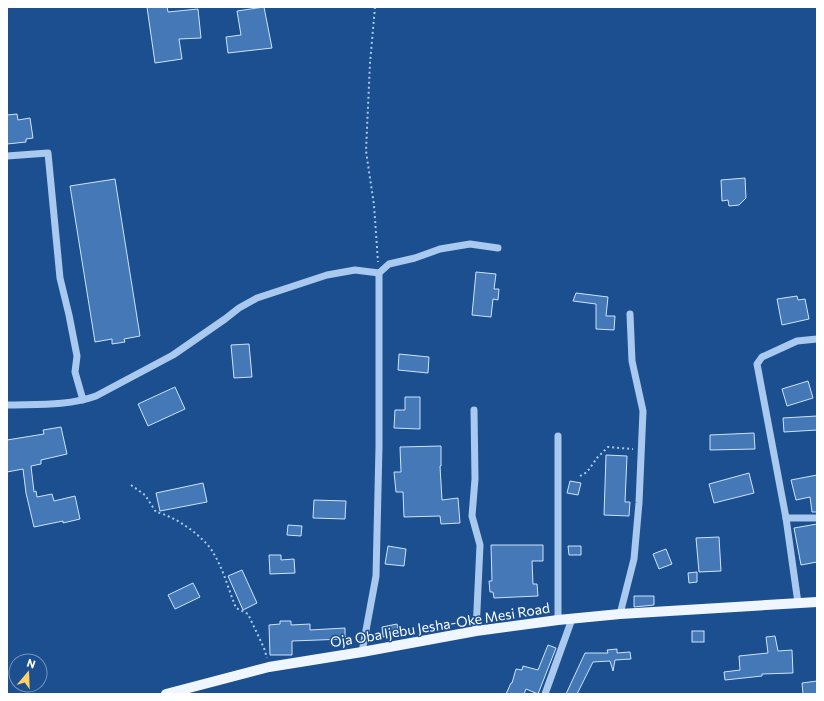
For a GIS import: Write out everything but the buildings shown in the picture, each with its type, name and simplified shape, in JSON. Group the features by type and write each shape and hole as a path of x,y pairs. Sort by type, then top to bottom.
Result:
{"main road":[{"name":"Oja Oba Ijebu Jesha-Oke Mesi Road","path":"166,694 269,667 476,631 558,620 620,614 817,602"}],"street":[{"path":"7,156 48,152 60,278 69,315 76,356 75,372 83,400"},
{"path":"362,652 376,576 379,447 379,273 389,264 415,258 440,249 470,244 498,248"},
{"path":"7,405 71,403 96,396 173,354 239,308 257,298 327,275 355,270 379,273"},
{"path":"620,614 634,559 639,503 640,450 643,411 632,361 630,314"},
{"path":"798,603 786,518 757,364 762,357 797,341 817,339"},
{"path":"474,410 475,479 472,516 480,545 476,631"},
{"path":"558,436 558,620"},
{"path":"786,518 817,518"},
{"path":"545,694 572,619"}],"path":[{"path":"375,7 370,63 366,151 374,205 379,273"},
{"path":"580,476 587,472 597,458 608,447 640,450"},
{"path":"131,484 145,495 156,512 166,514 193,531 214,553 225,577 236,608 248,614 264,648 269,667"}]}
